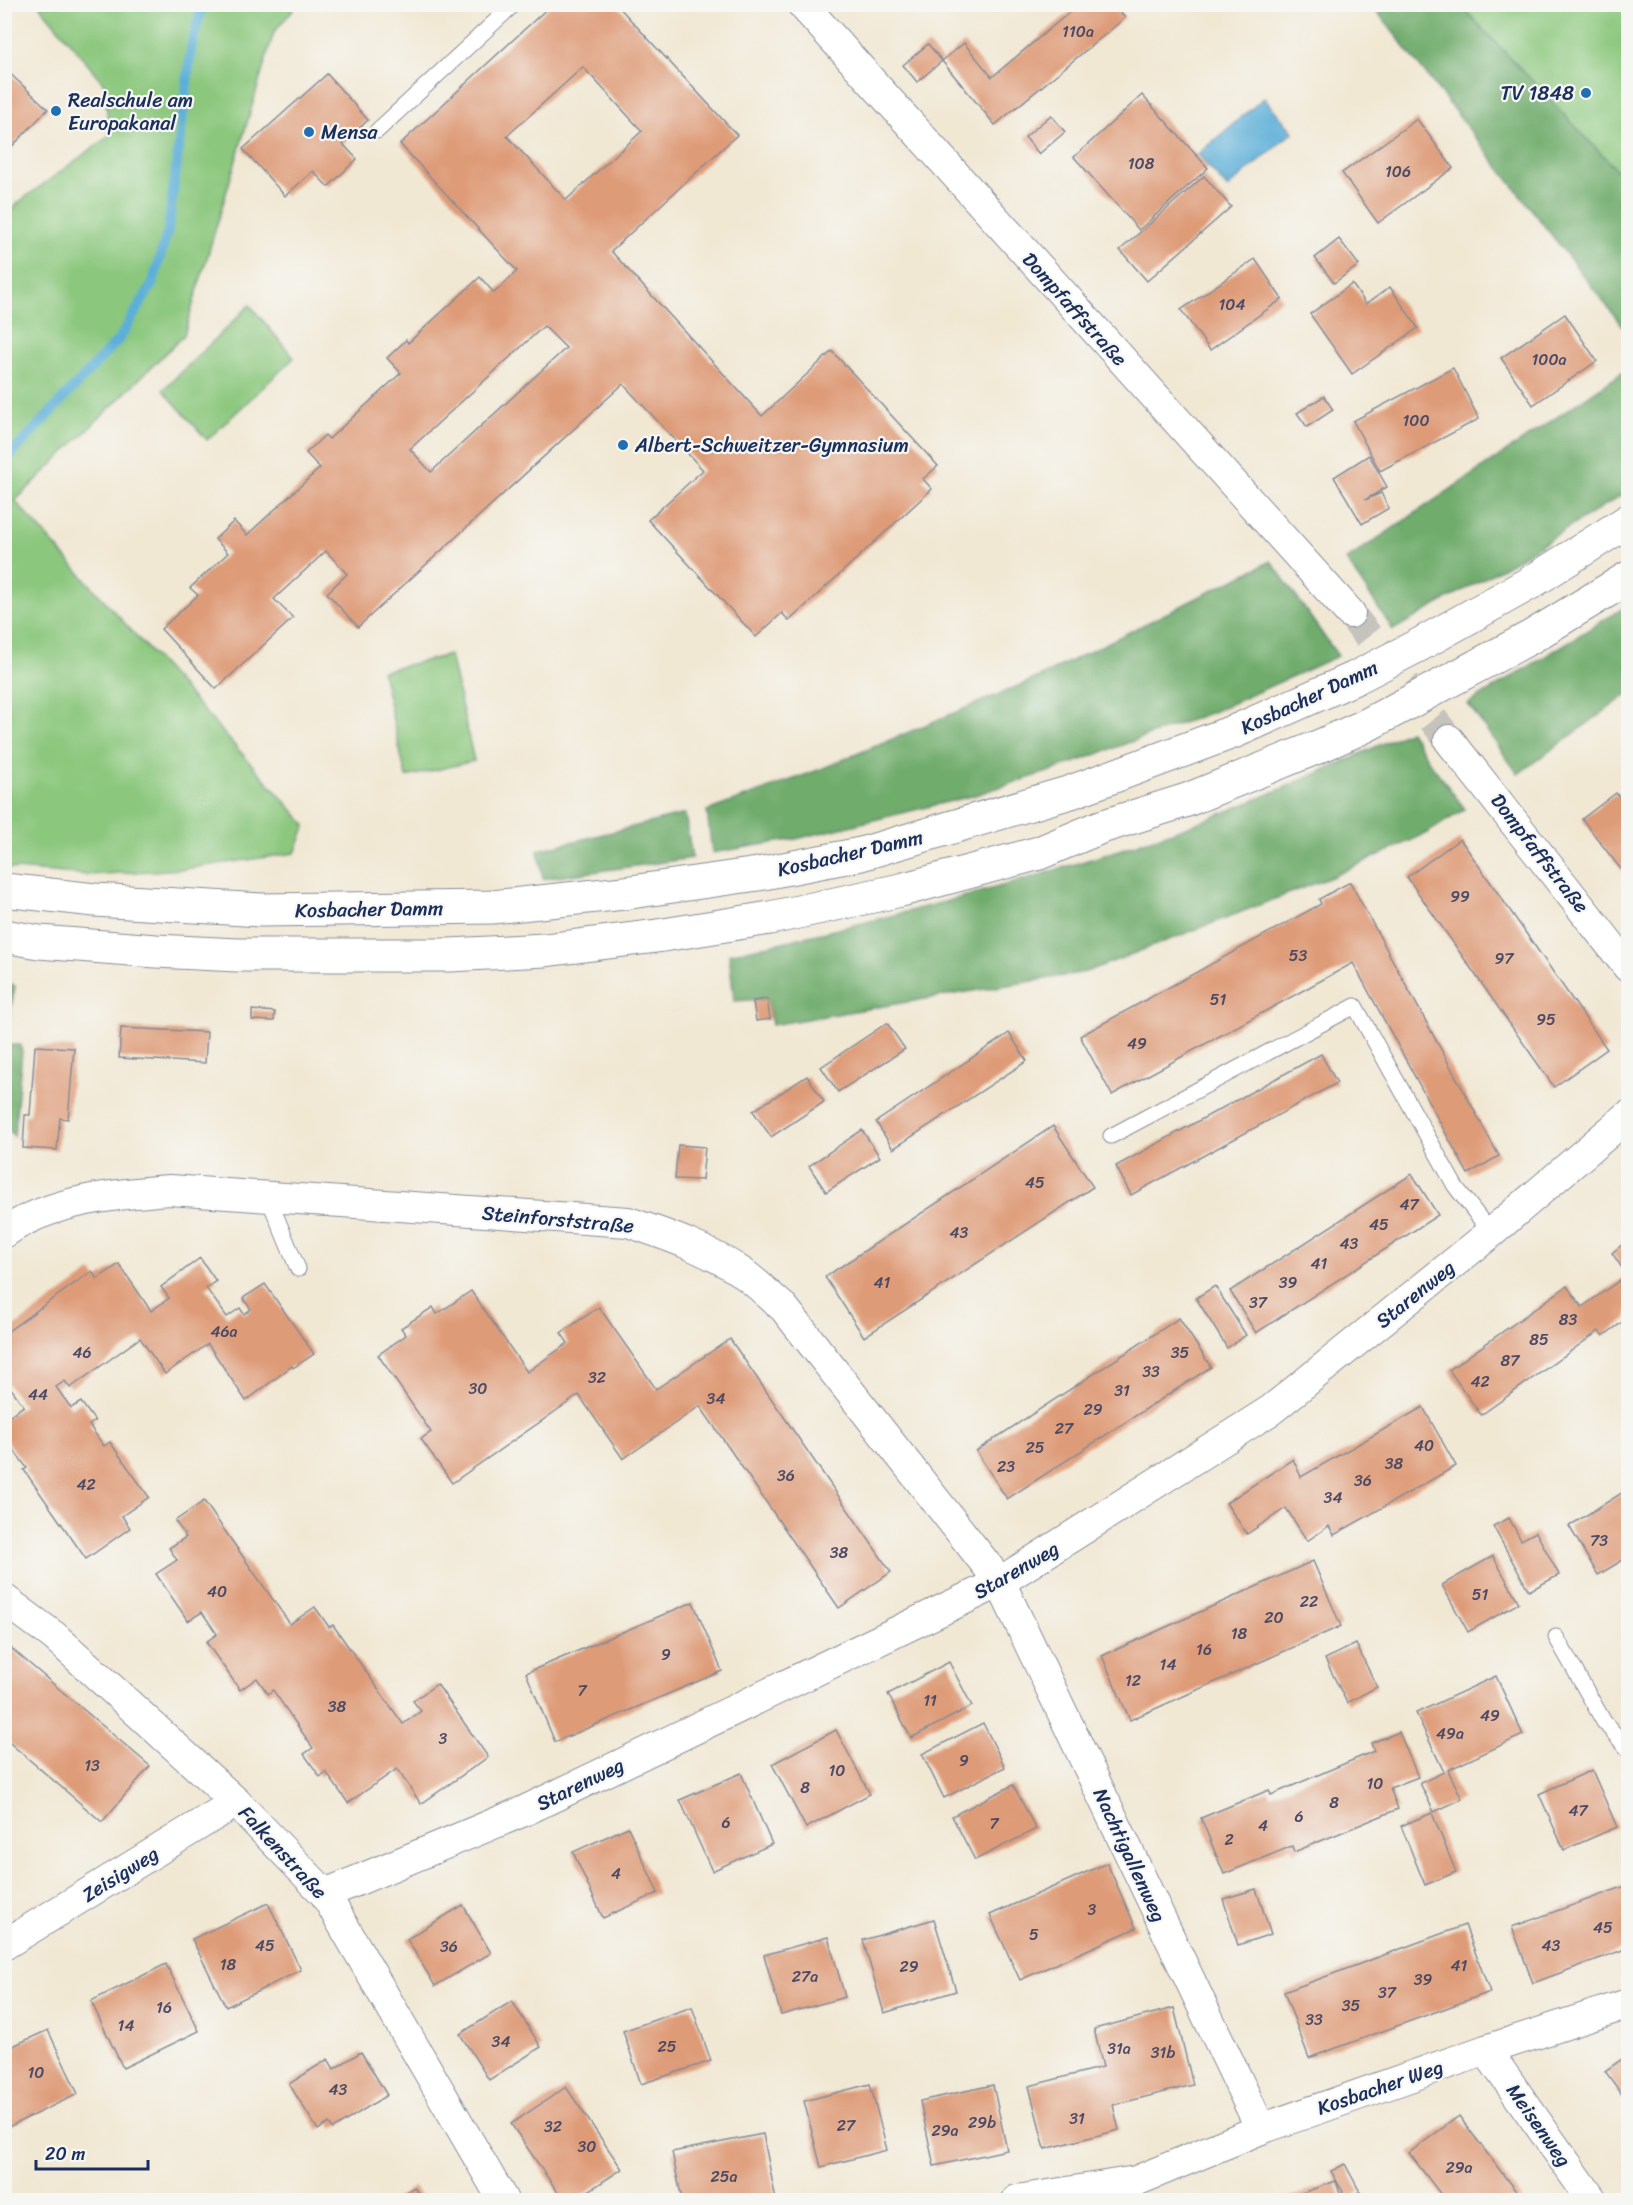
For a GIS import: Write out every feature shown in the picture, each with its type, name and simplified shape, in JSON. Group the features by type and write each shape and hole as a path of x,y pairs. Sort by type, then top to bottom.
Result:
{"street":[{"name":"Dompfaffstraße","path":"802,4 1350,613"},
{"name":"Kosbacher Damm","path":"4,891 95,900 261,910 492,907 624,893 758,874 861,854 1071,792 1238,730 1355,678 1419,645 1530,583 1629,521"},
{"path":"4,936 39,942 133,950 238,955 450,956 544,950 657,936 770,918 901,890 1040,853 1101,828 1187,800 1320,746 1365,726 1503,653 1629,578"},
{"name":"Dompfaffstraße","path":"1449,740 1629,967"},
{"name":"Starenweg","path":"325,1894 524,1811 1000,1582 1271,1410 1491,1233 1629,1116"},
{"name":"Steinforststraße","path":"4,1233 14,1226 60,1207 114,1194 170,1190 628,1222 659,1232 718,1258 744,1274 784,1308 1000,1582"},
{"name":"Nachtigallenweg","path":"1000,1582 1261,2128"},
{"name":"Falkenstraße","path":"4,1599 54,1636 236,1802 325,1894 503,2200"},
{"name":"Zeisigweg","path":"4,1946 236,1802"},
{"name":"Kosbacher Weg","path":"1017,2200 1140,2191 1261,2128 1486,2050 1629,2004"},
{"name":"Meisenweg","path":"1486,2050 1592,2200"}],"lane":[{"path":"377,131 514,4"},
{"path":"1111,1136 1354,1006 1455,1186 1491,1233"},
{"path":"268,1197 298,1269"},
{"path":"1556,1637 1604,1722 1629,1749"}],"green space":[{"path":"39,5 297,5 274,32 184,335 15,501 306,825 295,853 183,869 88,875 5,868 5,218 19,202 109,136 105,85"},
{"path":"1372,5 1460,5 1628,182 1628,333"},
{"name":"TV 1848","path":"1460,5 1628,5 1628,182"},
{"path":"250,305 294,358 207,440 163,390"},
{"path":"1628,369 1628,491 1511,563 1393,630 1346,560"},
{"path":"1271,561 1338,656 1215,711 1051,771 972,796 796,839 712,853 707,811 821,769 1035,679"},
{"path":"1628,605 1628,694 1518,774 1468,704"},
{"path":"450,655 474,761 406,777 382,671"},
{"path":"1410,731 1428,760 1465,809 1427,833 1329,878 1086,972 772,1025 767,999 734,1001 729,954 952,900 1117,851 1232,809"},
{"path":"685,814 692,858 543,879 538,850"},
{"path":"5,981 15,986 9,1020 5,1020"},
{"path":"5,1045 20,1045 22,1052 14,1136 5,1126"}],"water":[{"path":"1264,98 1293,132 1227,188 1198,154"}],"building":[{"path":"552,4 616,4 737,135 611,251 762,416 832,351 938,466 923,479 932,489 789,621 782,613 756,637 648,520 703,470 623,384 358,627 327,593 347,574 326,551 274,599 293,618 216,689 161,629 198,595 190,588 228,553 215,539 234,521 247,535 320,468 306,453 325,435 329,439 401,373 387,358 406,340 408,343 480,277 494,293 517,271 400,144","holes":["583,67 642,131 566,200 507,136","544,326 566,348 431,472 410,449"]},
{"path":"880,4 892,4 885,10"},
{"path":"1065,4 1114,4 1125,18 995,125 942,61 964,43 992,77 1071,11"},
{"path":"928,44 942,61 917,82 903,65"},
{"path":"4,68 48,109 4,155"},
{"name":"Mensa","path":"327,74 368,120 343,144 357,159 328,187 313,171 285,196 243,149"},
{"path":"1142,95 1208,168 1139,230 1074,157"},
{"path":"1051,115 1065,132 1039,154 1025,137"},
{"path":"1417,119 1453,168 1378,223 1342,173"},
{"path":"1204,176 1231,207 1147,281 1120,250"},
{"path":"1339,239 1359,265 1334,283 1315,258"},
{"path":"1255,259 1282,299 1210,350 1181,310"},
{"path":"1352,284 1366,304 1390,287 1418,328 1352,374 1310,314"},
{"path":"1565,314 1597,361 1533,405 1501,358"},
{"path":"1453,368 1479,419 1380,471 1353,421"},
{"path":"1324,396 1333,410 1307,427 1297,413"},
{"path":"1369,455 1387,487 1365,500 1381,493 1389,508 1362,524 1334,477"},
{"path":"1616,793 1628,810 1628,868 1623,872 1582,819"},
{"path":"1460,839 1607,1049 1554,1087 1407,877"},
{"path":"1350,882 1499,1156 1468,1174 1353,963 1112,1095 1080,1036 1321,904 1319,899"},
{"path":"767,999 770,1019 756,1021 753,1001"},
{"path":"252,1010 275,1012 274,1021 252,1020"},
{"path":"887,1023 905,1049 838,1092 821,1067"},
{"path":"121,1028 207,1032 205,1063 119,1058"},
{"path":"1009,1033 1027,1061 893,1149 876,1122"},
{"path":"35,1046 74,1048 68,1119 60,1118 57,1150 23,1148 25,1115 30,1115"},
{"path":"1321,1054 1337,1083 1131,1195 1116,1166"},
{"path":"807,1076 824,1102 771,1137 753,1111"},
{"path":"1053,1126 1093,1187 864,1337 825,1277"},
{"path":"862,1130 880,1157 826,1192 809,1166"},
{"path":"678,1145 705,1147 702,1180 675,1179"},
{"path":"1412,1174 1438,1215 1256,1333 1230,1291"},
{"path":"1628,1240 1628,1318 1603,1336 1599,1331 1481,1415 1449,1370 1567,1286 1582,1307 1627,1275 1612,1253"},
{"path":"200,1258 216,1281 206,1288 227,1317 240,1308 244,1314 251,1309 243,1298 265,1284 314,1354 293,1368 292,1366 246,1401 208,1344 165,1374 140,1338 70,1388 65,1381 56,1387 71,1408 81,1402 95,1421 89,1425 104,1446 110,1442 149,1497 122,1516 130,1528 86,1559 24,1470 27,1468 4,1437 4,1419 24,1406 4,1379 4,1334 92,1271 97,1279 119,1264 151,1311 169,1298 161,1287"},
{"path":"1215,1286 1246,1335 1227,1348 1196,1298"},
{"path":"471,1291 527,1372 568,1343 561,1333 599,1307 656,1389 730,1339 891,1572 839,1608 700,1406 623,1459 579,1395 452,1483 421,1439 431,1432 378,1355 406,1335 401,1328 433,1307 437,1314"},
{"path":"1179,1318 1211,1367 1007,1499 976,1451"},
{"path":"1423,1407 1456,1466 1334,1535 1329,1526 1307,1541 1286,1508 1247,1534 1226,1503 1293,1459 1301,1477"},
{"path":"1628,1489 1628,1557 1598,1575 1569,1526"},
{"path":"204,1501 290,1624 315,1607 329,1627 333,1625 403,1724 421,1711 413,1701 437,1684 488,1757 421,1804 397,1769 348,1803 326,1772 320,1777 304,1754 313,1748 273,1690 268,1694 257,1678 240,1690 206,1642 217,1634 202,1612 188,1621 156,1574 177,1560 169,1548 186,1537 175,1521"},
{"path":"1509,1518 1521,1540 1536,1532 1559,1575 1529,1591 1493,1526"},
{"path":"1493,1556 1519,1603 1468,1632 1442,1585"},
{"path":"1313,1561 1341,1626 1130,1720 1102,1656"},
{"path":"693,1602 722,1671 555,1742 526,1673"},
{"path":"1356,1644 1377,1687 1347,1703 1325,1659"},
{"path":"11,1648 150,1766 102,1822 4,1738 4,1655"},
{"path":"949,1662 972,1706 911,1738 888,1694"},
{"path":"1496,1676 1523,1735 1448,1770 1462,1799 1434,1812 1420,1783 1444,1772 1416,1713"},
{"path":"983,1723 1005,1767 944,1798 922,1754"},
{"path":"836,1730 870,1794 806,1828 772,1764"},
{"path":"1399,1732 1418,1777 1390,1788 1398,1809 1294,1852 1292,1846 1224,1874 1201,1818 1269,1790 1271,1795 1374,1751 1371,1743"},
{"path":"1592,1770 1617,1827 1564,1850 1539,1794"},
{"path":"741,1773 772,1844 712,1871 680,1800"},
{"path":"1013,1785 1036,1829 975,1860 952,1816"},
{"path":"1432,1813 1456,1872 1425,1885 1401,1826"},
{"path":"628,1827 658,1893 603,1918 573,1852"},
{"path":"1107,1863 1136,1928 1020,1980 990,1915"},
{"path":"1628,1885 1628,1948 1533,1983 1512,1927"},
{"path":"1256,1889 1271,1934 1238,1945 1223,1899"},
{"path":"268,1903 301,1970 226,2007 192,1939"},
{"path":"463,1905 491,1953 435,1986 407,1939"},
{"path":"934,1919 956,1991 884,2013 863,1940"},
{"path":"1465,1925 1490,1992 1309,2058 1284,1992"},
{"path":"828,1937 845,1997 781,2015 764,1955"},
{"path":"166,1964 199,2031 123,2068 91,2001"},
{"path":"512,2001 541,2047 489,2080 460,2034"},
{"path":"692,2007 711,2061 641,2084 623,2031"},
{"path":"1174,2008 1193,2085 1113,2105 1119,2130 1045,2149 1029,2086 1103,2067 1094,2029"},
{"path":"48,2030 78,2094 4,2129 4,2050"},
{"path":"361,2052 387,2095 333,2129 329,2123 318,2130 289,2084 328,2059 334,2069"},
{"path":"1628,2055 1628,2103 1605,2071"},
{"path":"870,2084 887,2150 821,2167 804,2101"},
{"path":"993,2085 1007,2150 934,2166 920,2101"},
{"path":"566,2087 622,2169 575,2200 563,2200 511,2124"},
{"path":"1459,2116 1523,2200 1445,2200 1409,2153"},
{"path":"763,2134 776,2200 682,2200 672,2152"},
{"path":"1345,2164 1360,2192 1347,2199 1331,2171"},
{"path":"1336,2181 1342,2200 1282,2200"},
{"path":"414,2187 423,2200 393,2200"}],"waterway":[{"path":"4,462 119,339 152,285 168,230 192,43 203,4"}],"tunnel":[{"path":"1350,613 1449,740"}],"place":[{"name":"TV 1848","path":"1586,93"},
{"name":"Realschule am Europakanal","path":"56,111"},
{"name":"Mensa","path":"309,132"},
{"name":"Albert-Schweitzer-Gymnasium","path":"623,445"}]}
